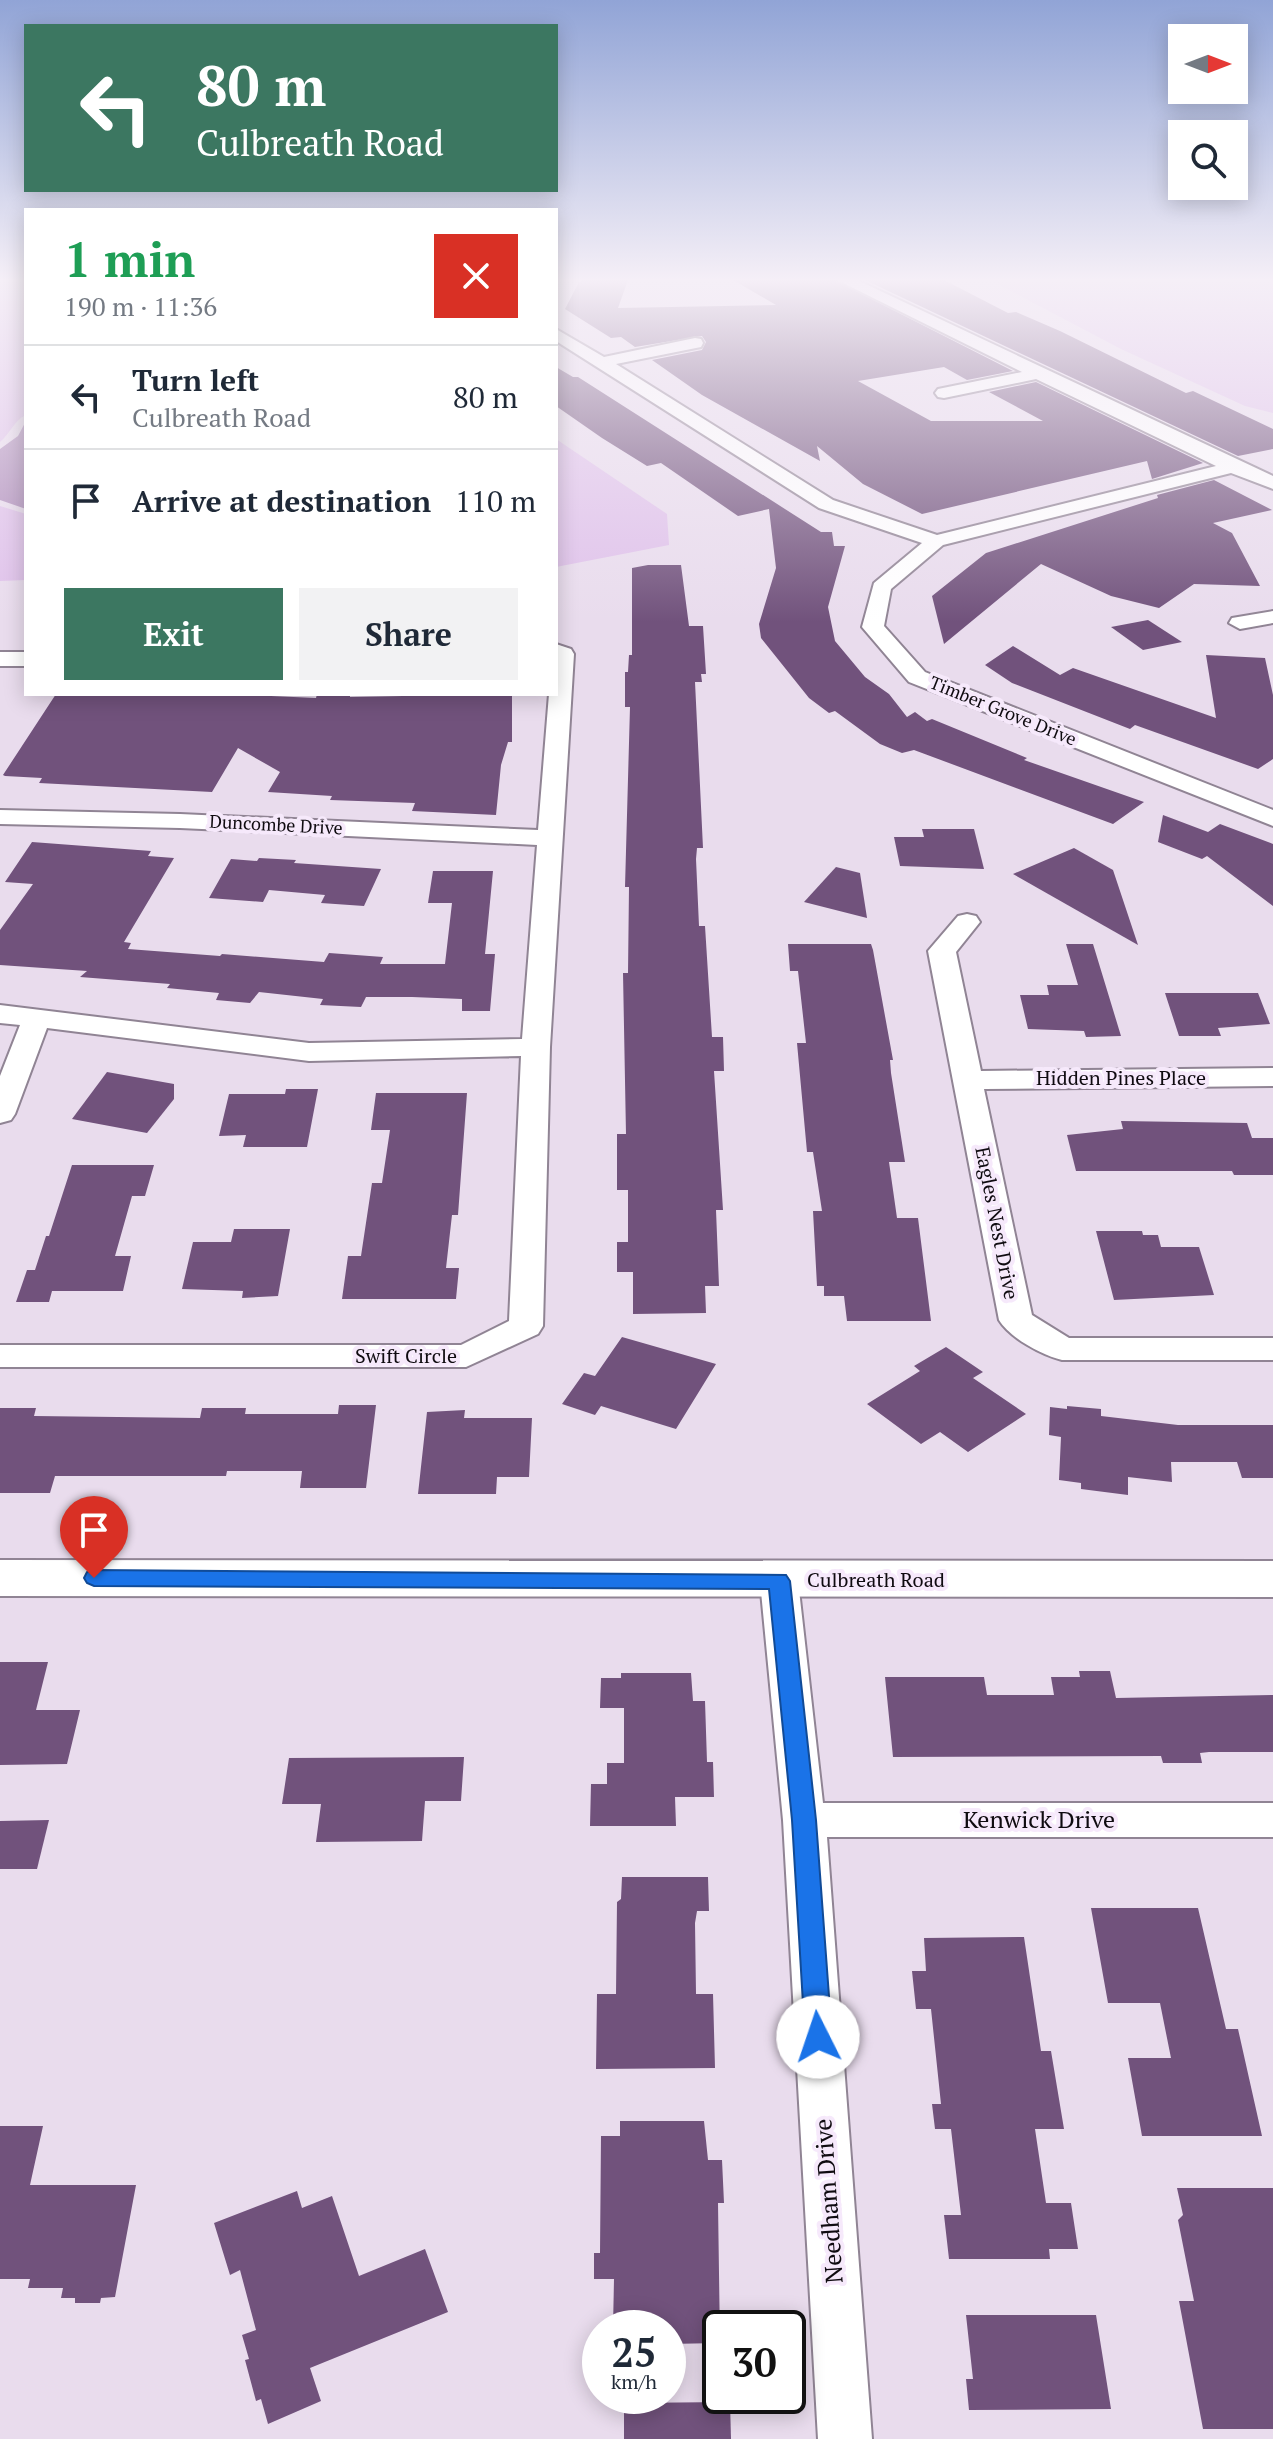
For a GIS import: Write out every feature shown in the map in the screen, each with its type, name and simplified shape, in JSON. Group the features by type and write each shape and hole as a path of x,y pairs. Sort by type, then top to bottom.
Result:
{"street":[{"path":"653,394 826,504 936,541"},
{"path":"1078,394 1273,483"},
{"name":"Timber Grove Drive","path":"1233,467 936,541 881,587 873,627 917,677 1273,819"},
{"path":"1240,623 1273,617"},
{"name":"Swift Circle","path":"0,1356 466,1356 526,1326 536,1047 563,654 558,652"},
{"path":"0,659 24,659"},
{"name":"Duncombe Drive","path":"0,817 180,821 552,838"},
{"name":"Eagles Nest Drive","path":"967,922 942,951 1016,1320 1062,1349 1273,1349"},
{"path":"0,1014 309,1052 536,1047"},
{"path":"0,1114 37,1018"},
{"name":"Hidden Pines Place","path":"968,1080 1273,1077"},
{"name":"Culbreath Road","path":"0,1578 1273,1579"},
{"name":"Needham Drive","path":"779,1581 804,1820 845,2439"},
{"name":"Kenwick Drive","path":"804,1820 1273,1820"}],"shaded area":[{"path":"0,394 24,394 24,416 0,442"},
{"path":"1219,394 1273,394 1273,413 1245,406"},
{"path":"24,425 24,508 0,500 0,449 18,436"},
{"path":"558,440 667,514 669,545 558,567"},
{"path":"0,506 24,513 24,580 0,581"}],"building":[{"path":"558,394 604,394 821,532 832,532 834,546 845,546 828,607 835,641 865,677 889,694 907,717 915,712 927,721 932,719 1027,758 1024,760 1144,802 1113,824 914,750 902,753 880,744 835,711 829,713 809,698 761,638 759,624 776,568 769,509 738,516 661,463 647,466 558,407"},
{"path":"881,394 931,421 1043,421 992,394 1060,394 1203,463 1152,479 1147,461 922,514 863,484 817,446 820,461 702,395"},
{"path":"1106,394 1199,394 1273,429 1273,449 1238,456"},
{"path":"1214,480 1272,510 1213,523 1232,533 1260,586 1194,584 1159,608 1111,596 1041,564 944,644 932,596 986,553 1158,498 1157,495"},
{"path":"681,565 689,626 703,626 706,674 701,674 702,682 695,682 703,848 697,848 696,859 699,926 705,926 712,1037 723,1037 724,1071 714,1071 723,1210 716,1210 719,1286 705,1286 706,1313 633,1314 633,1272 617,1272 617,1242 628,1242 628,1190 617,1190 617,1134 626,1134 623,973 628,973 629,887 625,887 630,707 625,707 625,672 628,672 629,655 632,655 632,568"},
{"path":"1148,620 1182,642 1143,650 1111,627"},
{"path":"1013,646 1060,675 1073,668 1216,718 1206,655 1265,658 1273,695 1273,759 1258,769 1135,725 1130,729 1012,683 985,665"},
{"path":"55,696 512,696 512,742 508,742 501,765 496,815 412,811 415,803 330,800 332,796 268,792 280,772 238,748 212,792 39,783 42,778 3,775"},
{"path":"1163,815 1208,832 1220,824 1273,844 1273,906 1207,856 1202,859 1158,842"},
{"path":"922,829 974,829 984,869 900,866 894,837 924,837"},
{"path":"32,842 151,851 148,856 174,858 124,942 131,943 128,949 220,956 324,962 329,953 383,957 380,964 445,964 452,903 428,903 433,871 493,871 485,954 495,954 490,1011 462,1011 462,999 366,997 361,1007 320,1005 323,999 259,992 250,1003 216,1000 219,993 167,988 170,984 80,977 87,971 0,965 0,930 33,884 5,882"},
{"path":"1074,848 1113,870 1138,945 1013,874"},
{"path":"259,858 381,869 364,906 321,903 325,895 269,890 263,902 209,898 231,859 257,861"},
{"path":"836,867 860,873 867,918 804,902"},
{"path":"788,944 871,944 893,1060 890,1060 891,1073 905,1162 889,1162 897,1218 918,1218 931,1321 847,1321 844,1296 824,1296 824,1286 817,1286 813,1211 822,1211 813,1152 807,1152 797,1043 806,1043 798,971 790,971"},
{"path":"1066,944 1093,944 1121,1036 1086,1037 1084,1031 1028,1029 1020,995 1049,995 1047,985 1078,985"},
{"path":"1165,993 1258,993 1270,1024 1218,1028 1221,1036 1179,1036"},
{"path":"107,1072 174,1084 174,1099 147,1133 72,1119"},
{"path":"286,1089 318,1089 307,1147 243,1147 246,1135 219,1136 229,1094 285,1094"},
{"path":"376,1093 467,1093 458,1215 452,1215 446,1268 459,1268 456,1299 342,1299 348,1256 361,1256 372,1183 382,1183 390,1130 371,1130"},
{"path":"1121,1121 1247,1123 1252,1138 1273,1138 1273,1175 1234,1175 1232,1171 1076,1171 1067,1135 1123,1129"},
{"path":"72,1165 154,1165 145,1196 132,1196 115,1256 131,1256 123,1291 52,1291 49,1302 16,1302 27,1270 35,1270 46,1236 49,1236"},
{"path":"234,1229 290,1229 278,1296 242,1298 243,1291 182,1289 193,1242 231,1242"},
{"path":"1096,1231 1142,1231 1143,1235 1158,1235 1161,1247 1199,1247 1214,1295 1114,1300"},
{"path":"622,1337 716,1364 676,1429 601,1406 595,1415 562,1404 584,1373 595,1376"},
{"path":"946,1347 983,1372 973,1378 1026,1414 968,1452 940,1432 921,1444 867,1404 920,1371 914,1366"},
{"path":"339,1405 376,1405 366,1488 300,1488 302,1471 227,1471 226,1476 55,1476 50,1493 0,1493 0,1408 36,1408 34,1416 200,1418 202,1408 246,1408 245,1414 338,1414"},
{"path":"1067,1406 1101,1409 1101,1416 1178,1425 1273,1425 1273,1478 1242,1478 1237,1462 1171,1462 1172,1482 1128,1477 1128,1495 1081,1489 1081,1483 1059,1480 1061,1437 1049,1435 1050,1407 1067,1409"},
{"path":"465,1410 464,1418 532,1418 529,1477 497,1477 496,1494 418,1494 427,1412"},
{"path":"0,1662 48,1662 36,1710 80,1710 67,1764 0,1765"},
{"path":"1079,1671 1110,1671 1116,1698 1273,1695 1273,1752 1200,1753 1202,1763 1163,1763 1161,1756 893,1757 885,1677 984,1677 987,1695 1054,1695 1051,1677 1080,1677"},
{"path":"621,1673 691,1673 693,1701 705,1701 707,1762 713,1762 714,1797 675,1797 676,1826 590,1826 591,1784 607,1784 607,1763 624,1763 624,1708 600,1708 601,1678 621,1678"},
{"path":"464,1757 461,1801 425,1801 422,1841 316,1842 321,1804 282,1804 289,1758"},
{"path":"49,1820 37,1869 0,1869 0,1821"},
{"path":"622,1877 708,1877 709,1911 697,1911 695,1923 696,1994 713,1994 715,2068 596,2069 597,1994 616,1994 617,1902 621,1899"},
{"path":"1091,1908 1198,1908 1226,2029 1238,2029 1262,2136 1142,2136 1128,2058 1171,2058 1160,2003 1108,2003"},
{"path":"1024,1937 1041,2051 1051,2051 1064,2129 1035,2129 1046,2203 1071,2203 1078,2249 1049,2249 1050,2259 949,2259 944,2215 961,2215 951,2129 935,2129 932,2104 941,2104 931,2009 916,2009 912,1971 926,1971 924,1938"},
{"path":"620,2121 704,2121 708,2160 722,2160 724,2203 718,2203 720,2310 702,2310 702,2343 686,2344 686,2310 613,2310 614,2279 594,2279 594,2253 600,2253 601,2136 620,2136"},
{"path":"0,2126 43,2126 30,2185 136,2185 115,2297 101,2298 100,2303 75,2303 75,2298 61,2298 63,2288 28,2288 30,2279 0,2279"},
{"path":"1177,2188 1273,2188 1273,2429 1203,2429 1179,2301 1194,2301 1178,2220 1183,2215"},
{"path":"297,2191 302,2208 332,2196 359,2276 425,2249 448,2312 310,2368 321,2401 268,2424 261,2399 256,2401 245,2360 249,2359 242,2335 256,2330 240,2270 230,2275 214,2223"},
{"path":"966,2315 1096,2315 1111,2409 969,2410 966,2379 973,2379"},
{"path":"686,2402 702,2402 702,2414 730,2414 731,2439 624,2439 624,2414 686,2414"}],"route":[{"path":"94,1578 779,1581 804,1820 818,2037"}]}
